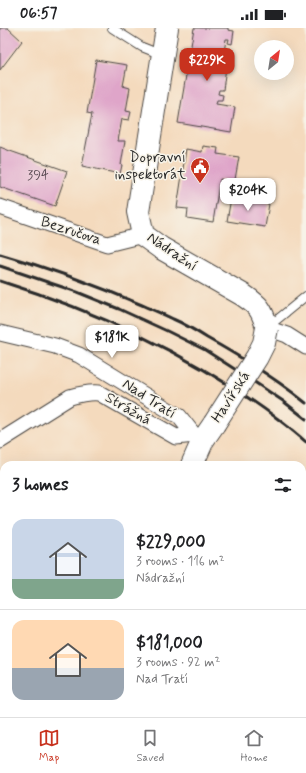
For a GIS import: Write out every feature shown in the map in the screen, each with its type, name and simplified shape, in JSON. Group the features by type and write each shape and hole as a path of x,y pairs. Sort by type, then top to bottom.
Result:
{"street":[{"name":"Nádražní","path":"167,28 138,212 143,235 161,248 243,295 255,304 263,314 267,328"},
{"name":"Bezručova","path":"0,207 107,244 143,235"},
{"path":"267,328 287,335 306,348"},
{"name":"Havířská","path":"194,461 204,433 258,357 264,344 267,328"},
{"name":"Nad Tratí","path":"0,333 55,346 79,355 176,414 204,433"},
{"name":"Strážná","path":"0,440 70,397 90,392 99,393 176,437 204,433"}],"lane":[{"path":"112,28 142,46 162,55"},
{"path":"267,328 306,296"}],"building":[{"path":"0,28 8,28 22,41 0,70"},
{"path":"194,28 228,28 228,30 234,31 232,44 228,43 229,39 226,39 222,66 226,67 223,90 219,90 218,94 223,95 222,100 217,100 216,104 235,107 231,132 178,123"},
{"path":"96,60 127,65 123,86 130,88 126,111 131,112 129,120 122,119 118,141 125,141 120,174 82,166 92,114 87,113"},
{"name":"Dopravní inspektorát","path":"203,146 218,148 217,154 239,157 234,185 224,183 225,180 220,179 213,222 187,218 188,209 177,208 186,149 202,152"},
{"path":"0,147 67,171 55,206 0,187"},
{"path":"231,198 269,204 265,227 227,221"}],"railway":[{"path":"0,254 90,284 182,323 258,368 306,403"},
{"path":"0,266 77,292 167,331 205,350 283,401 306,419"},
{"path":"0,281 73,307 145,338 213,375 246,396 278,419 306,442"}],"place":[{"name":"Dopravní inspektorát","path":"200,184"}]}
